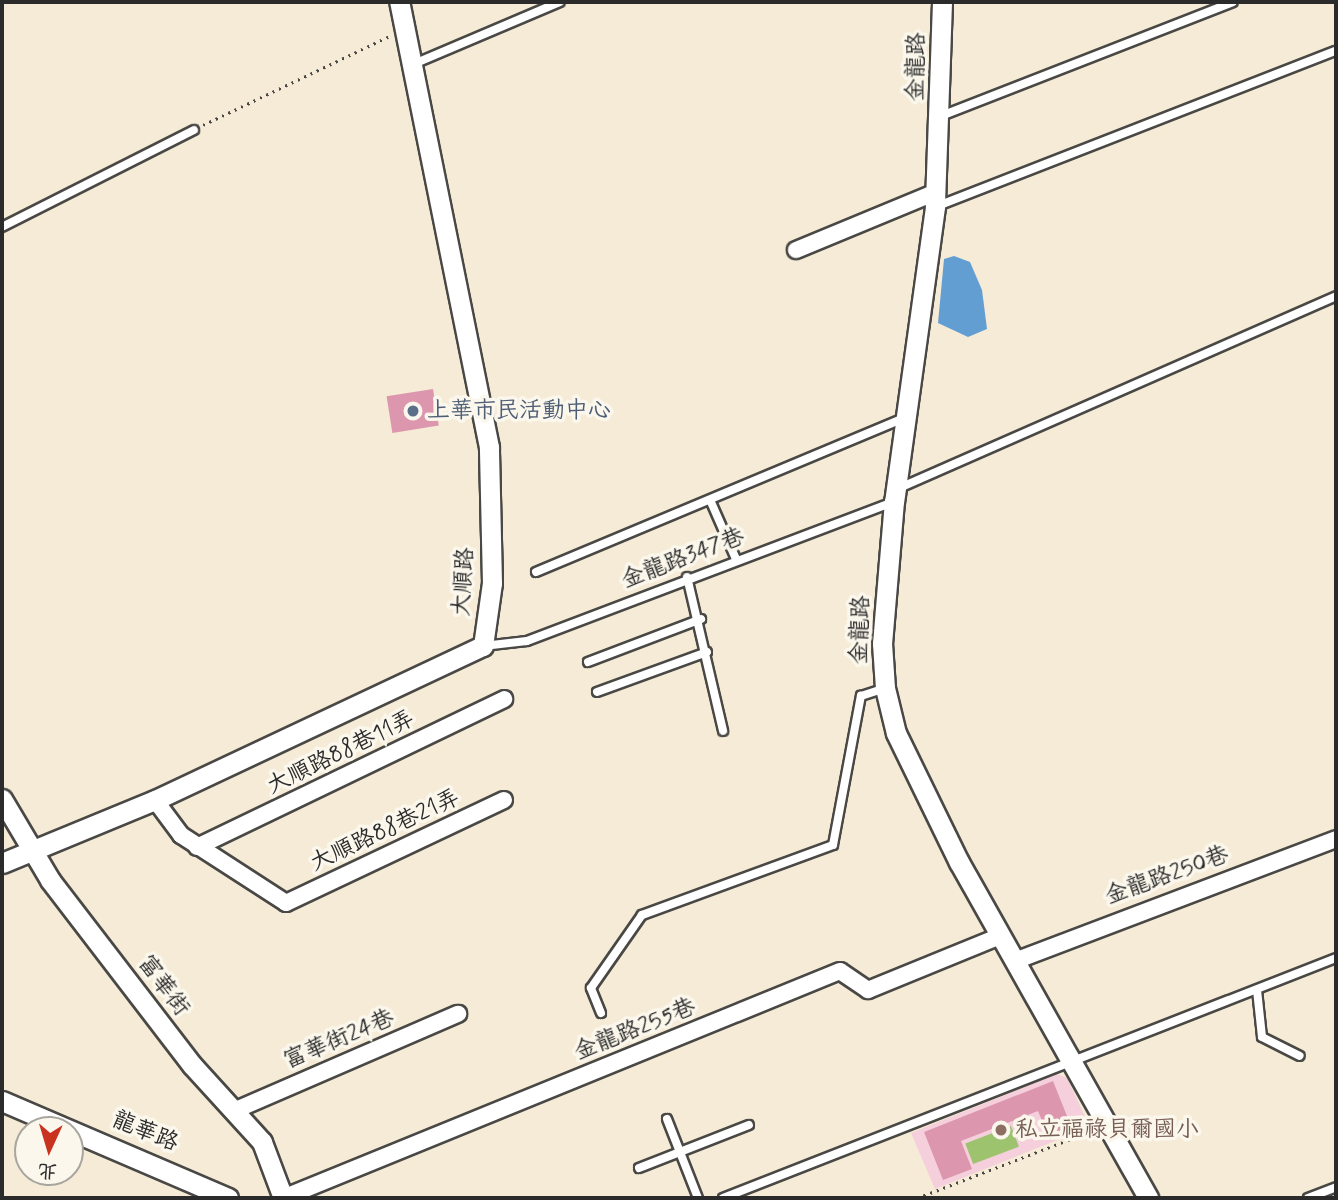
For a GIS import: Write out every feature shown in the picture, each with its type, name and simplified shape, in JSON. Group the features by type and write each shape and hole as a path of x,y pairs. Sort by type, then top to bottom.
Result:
{"street":[{"name":"大順路","path":"2,863 155,800 483,646 492,583 489,447 416,63 399,2"},
{"name":"金龍路","path":"942,2 941,116 936,200 895,495 882,643 885,688 896,733 1000,936 1147,1198"},
{"path":"796,250 936,200"},
{"name":"大順路88巷11弄","path":"197,847 505,699"},
{"name":"富華街","path":"2,799 34,849 192,1065 238,1109 262,1142 283,1198"},
{"path":"155,800 197,847"},
{"name":"大順路88巷21弄","path":"197,847 286,903 504,800"},
{"name":"金龍路250巷","path":"1015,961 1336,839"},
{"name":"金龍路255巷","path":"283,1198 840,971 868,990 1000,936"},
{"name":"富華街24巷","path":"238,1109 458,1013"},
{"name":"龍華路","path":"2,1101 228,1198"}],"lane":[{"path":"416,63 560,2"},
{"path":"941,116 1233,2"},
{"path":"936,200 1336,51"},
{"path":"2,227 194,130"},
{"name":"金龍路347巷","path":"483,646 527,641 895,495 1336,296"},
{"path":"536,572 711,502 906,417"},
{"path":"711,502 736,559"},
{"path":"687,577 701,619 723,731"},
{"path":"588,662 701,619"},
{"path":"597,692 707,652"},
{"path":"601,1013 592,988 642,915 833,845 861,696 885,688"},
{"path":"723,1198 1336,958"},
{"path":"1256,990 1262,1037 1300,1056"},
{"path":"667,1119 698,1198"},
{"path":"639,1168 749,1125"},
{"path":"1308,1198 1336,1188"}],"path":[{"path":"194,130 405,28"},
{"path":"917,1198 1107,1125"}],"shaded area":[{"name":"私立福祿貝爾國小","path":"1057,1074 1067,1078 1090,1127 935,1189 911,1133"}],"green space":[{"path":"1011,1126 1019,1147 973,1164 965,1144"}],"water":[{"path":"954,256 970,262 982,290 987,329 968,337 938,323 944,259"}],"building":[{"name":"上華市民活動中心","path":"433,389 439,426 392,433 387,396"},
{"path":"1053,1081 1073,1131 1050,1140 1038,1111 961,1141 972,1169 943,1180 924,1132"}],"place":[{"name":"上華市民活動中心","path":"413,411"},
{"name":"私立福祿貝爾國小","path":"1001,1130"}]}
